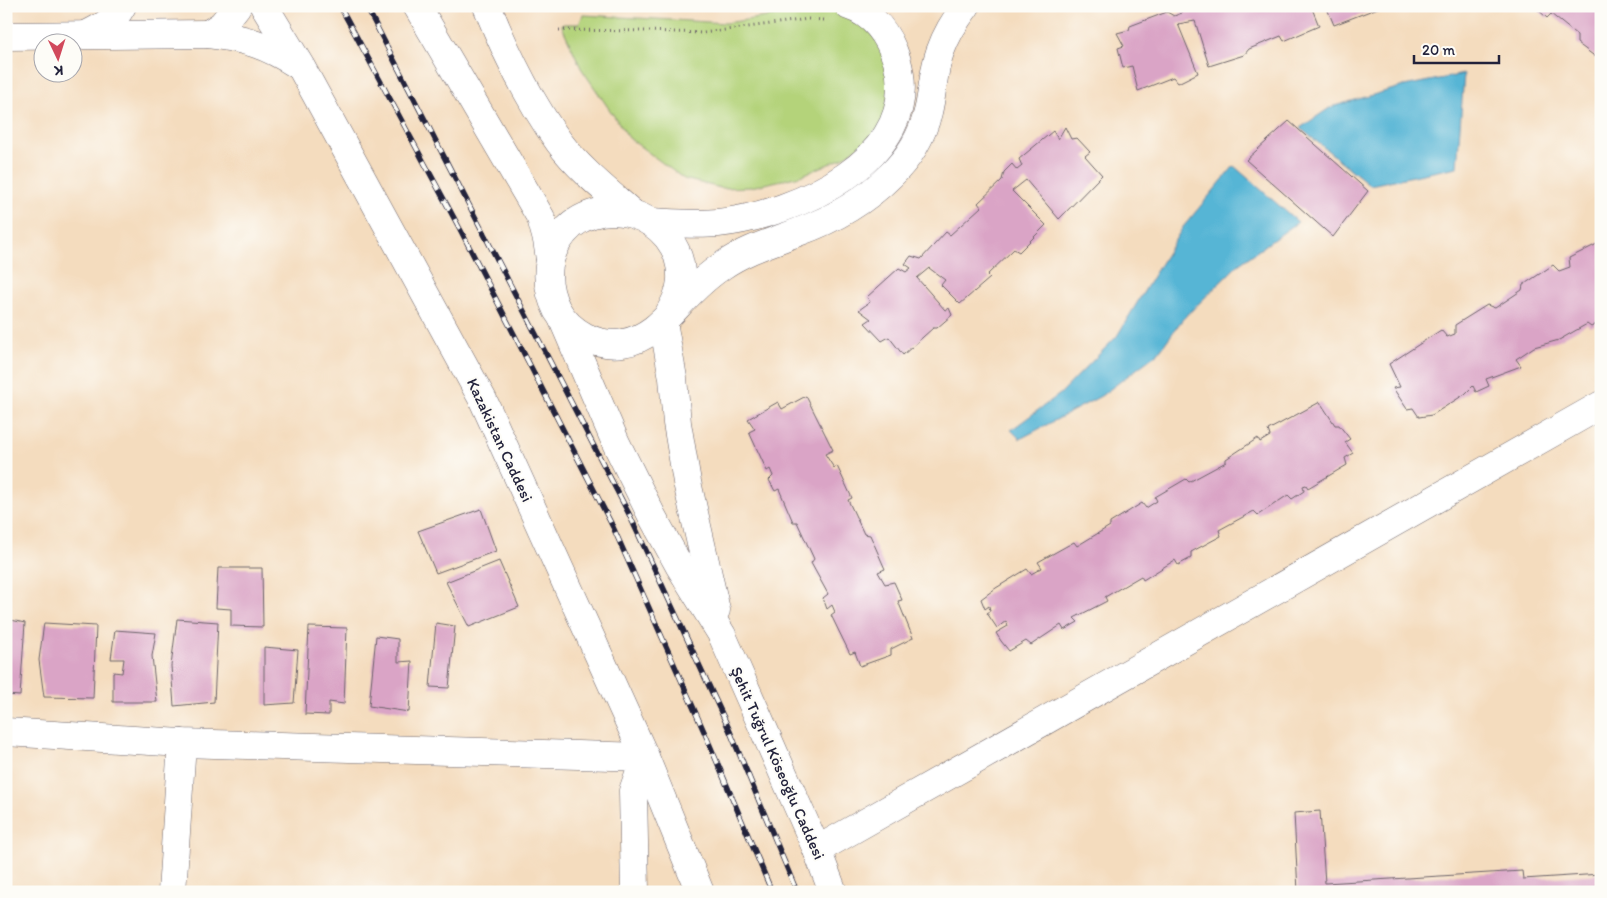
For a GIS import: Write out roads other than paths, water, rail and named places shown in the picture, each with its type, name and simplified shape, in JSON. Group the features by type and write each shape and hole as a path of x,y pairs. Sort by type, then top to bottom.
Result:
{"main road":[{"path":"88,34 103,27 113,19 122,6"},
{"path":"208,34 222,25 237,6"},
{"name":"Kazakistan Caddesi","path":"264,6 301,67 483,400 645,756 700,892"},
{"path":"417,6 541,218 550,259 548,278 552,299 616,443 652,516 680,567 722,636"},
{"path":"487,6 509,57 544,119 560,143 586,172 641,218 695,225 719,223 768,213 814,194 846,176 864,162 886,136 897,112 901,87 899,68 894,52 880,27 870,17 840,14"},
{"path":"562,318 574,330 589,339 606,343 623,343 640,338 655,329 704,280 743,253 822,223 860,200 890,176 902,163 917,140 928,111 940,53 948,33 966,6"},
{"path":"6,36 208,34 230,37 266,47 301,67"},
{"path":"550,259 558,242 570,227 586,217 604,212 624,212 641,218 659,228 671,243 679,261 681,280 677,300 665,319 677,424 686,482 722,636"},
{"path":"817,850 1601,405"},
{"name":"Şehit Tuğrul Köseoğlu Caddesi","path":"722,636 817,850 833,892"},
{"path":"6,732 182,743 645,756 633,791 635,892"},
{"path":"172,892 182,743"}],"water":[{"path":"1464,74 1457,167 1370,185 1300,128 1331,107 1404,86"},
{"path":"1234,166 1298,222 1238,265 1182,320 1158,353 1101,396 1020,439 1011,430 1060,394 1117,336 1183,227"}],"railway":[{"path":"340,6 461,231 613,527 706,736 772,892"},
{"path":"366,6 629,514 729,729 797,892"}]}
